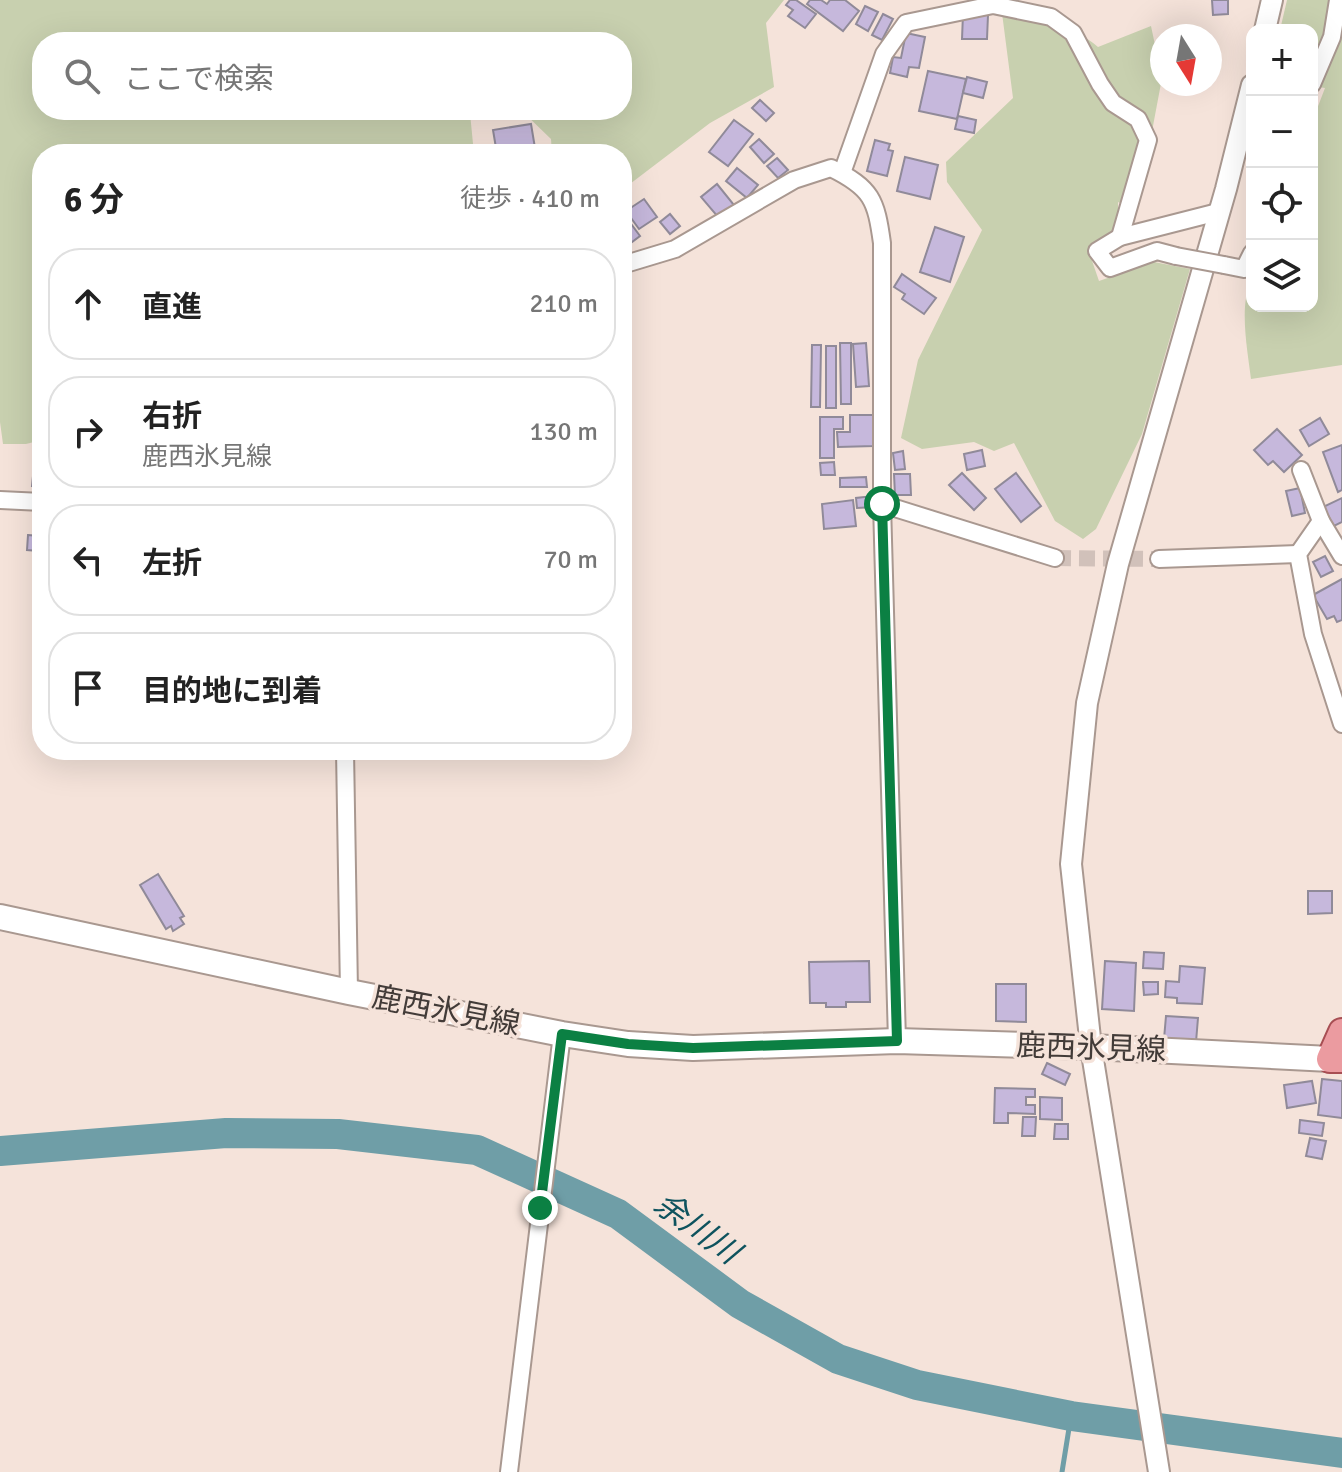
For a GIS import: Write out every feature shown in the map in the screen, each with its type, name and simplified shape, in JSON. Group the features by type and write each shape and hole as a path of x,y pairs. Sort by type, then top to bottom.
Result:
{"main road":[{"name":"鹿西氷見線","path":"0,917 349,992 628,1044 693,1048 897,1041 1336,1059"},
{"path":"1336,1059 1342,1032"}],"street":[{"path":"1266,24 1272,0"},
{"path":"1318,70 1332,37 1338,0"},
{"path":"842,173 884,54 906,23 993,5 1051,17 1073,33 1113,103 1138,119 1148,140 1120,237"},
{"path":"1159,1472 1091,1047 1071,864 1087,703 1118,564 1226,189 1249,96"},
{"path":"632,262 675,249 794,180 831,168 856,180 877,206 882,243 882,504 897,1041"},
{"path":"1218,212 1120,237 1097,251 1110,268 1157,251 1244,269 1246,265"},
{"path":"1301,470 1321,521 1342,556"},
{"path":"0,500 32,502"},
{"path":"882,504 1055,558"},
{"path":"1321,521 1298,554 1313,634 1342,724"},
{"path":"1159,559 1298,554"},
{"path":"345,760 349,992"},
{"path":"509,1472 562,1034"}],"green space":[{"path":"0,0 784,0 766,23 774,87 710,123 632,182 632,144 551,144 551,139 531,120 632,120 632,32 32,32 32,120 471,120 473,144 32,144 32,442 3,444 0,422"},
{"path":"1287,0 1342,0 1342,365 1251,379 1246,342 1245,315 1246,302 1246,312 1318,312 1318,106 1325,88 1318,87 1318,24 1281,24"},
{"path":"1002,13 1065,27 1098,47 1150,26 1150,96 1159,96 1137,211 1118,202 1118,223 1090,255 1099,281 1154,262 1190,269 1142,434 1096,529 1083,539 1055,521 1014,443 994,451 974,442 922,449 901,438 918,360 982,230 947,182 946,162 1013,98"}],"building":[{"path":"790,0 796,0 816,14 805,28 788,16 793,10 786,5"},
{"path":"810,0 821,0 827,4 830,0 845,0 859,11 843,31 807,4"},
{"path":"1212,0 1228,0 1228,14 1213,15"},
{"path":"865,6 878,12 868,31 856,24"},
{"path":"883,14 893,19 882,40 872,35"},
{"path":"963,14 988,15 987,39 962,39"},
{"path":"906,33 925,37 919,68 909,67 907,77 890,73 893,57 901,58"},
{"path":"928,71 966,79 957,119 919,111"},
{"path":"967,77 987,82 983,98 963,93"},
{"path":"760,100 774,113 766,121 752,108"},
{"path":"958,116 976,120 974,133 955,129"},
{"path":"734,120 753,134 728,166 709,152"},
{"path":"531,124 534,144 495,144 493,130"},
{"path":"759,139 774,154 764,163 750,147"},
{"path":"875,140 890,144 888,150 893,151 887,176 867,171"},
{"path":"905,157 938,165 930,199 897,191"},
{"path":"777,158 788,170 778,178 767,166"},
{"path":"737,168 758,185 747,198 726,181"},
{"path":"717,184 734,205 718,217 701,197"},
{"path":"644,199 657,217 639,229 632,219 632,207"},
{"path":"670,214 680,226 670,234 660,222"},
{"path":"632,225 640,236 632,242"},
{"path":"935,227 964,237 950,282 920,272"},
{"path":"902,274 936,298 924,314 902,299 905,294 894,287"},
{"path":"840,343 851,343 851,404 841,404"},
{"path":"866,343 869,386 856,387 853,344"},
{"path":"812,345 821,345 820,407 811,407"},
{"path":"826,346 836,346 836,408 826,408"},
{"path":"850,415 873,415 874,446 838,447 837,432 850,432"},
{"path":"820,417 843,417 843,429 834,429 834,458 820,458"},
{"path":"1320,418 1329,434 1309,446 1300,430"},
{"path":"1277,429 1302,455 1284,472 1273,461 1268,465 1254,450"},
{"path":"1342,445 1342,490 1338,492 1323,452"},
{"path":"982,450 985,466 967,470 964,454"},
{"path":"903,451 905,469 895,470 893,453"},
{"path":"834,462 835,475 821,475 820,463"},
{"path":"962,473 986,498 974,510 949,485"},
{"path":"1016,473 1041,506 1021,522 995,489"},
{"path":"894,474 910,474 911,495 895,495"},
{"path":"866,477 867,487 840,487 840,478"},
{"path":"1300,488 1305,513 1292,516 1286,491"},
{"path":"873,496 874,507 857,508 856,498"},
{"path":"1342,498 1342,522 1330,528 1321,508"},
{"path":"853,500 856,526 824,529 822,504"},
{"path":"28,535 32,535 32,550 27,550"},
{"path":"1325,556 1333,571 1321,577 1313,562"},
{"path":"1342,579 1342,620 1337,622 1334,616 1327,619 1313,595"},
{"path":"158,874 184,916 180,918 184,924 173,931 171,926 166,929 140,885"},
{"path":"1308,891 1332,891 1332,913 1308,914"},
{"path":"1144,952 1164,953 1163,969 1143,968"},
{"path":"869,961 870,1002 846,1002 846,1007 810,1003 809,962"},
{"path":"1105,961 1136,963 1134,1011 1102,1009"},
{"path":"1180,966 1205,968 1202,1004 1177,1003 1177,998 1165,997 1166,981 1179,982"},
{"path":"1143,982 1158,982 1158,994 1144,995"},
{"path":"996,984 1026,984 1026,1022 996,1021"},
{"path":"1166,1016 1198,1018 1196,1042 1164,1039"},
{"path":"1047,1063 1070,1074 1065,1085 1042,1074"},
{"path":"1322,1079 1342,1081 1342,1118 1318,1115"},
{"path":"1312,1081 1316,1103 1287,1108 1284,1085"},
{"path":"995,1088 1035,1089 1035,1097 1026,1097 1026,1105 1035,1105 1035,1114 1008,1113 1008,1123 994,1123"},
{"path":"1040,1097 1062,1098 1062,1120 1040,1119"},
{"path":"1023,1117 1036,1117 1035,1136 1022,1136"},
{"path":"1300,1120 1324,1123 1322,1136 1299,1133"},
{"path":"1055,1124 1068,1124 1068,1139 1054,1139"},
{"path":"1310,1138 1326,1141 1322,1159 1306,1156"}],"waterway":[{"name":"余川川","path":"0,1151 226,1133 338,1134 477,1150 618,1214 740,1304 838,1359 917,1385 1071,1416 1342,1453"},
{"path":"1062,1472 1071,1416"}],"tunnel":[{"path":"1055,558 1159,559"}],"route":[{"path":"540,1208 562,1034 628,1044 693,1048 897,1041 882,504"}]}
